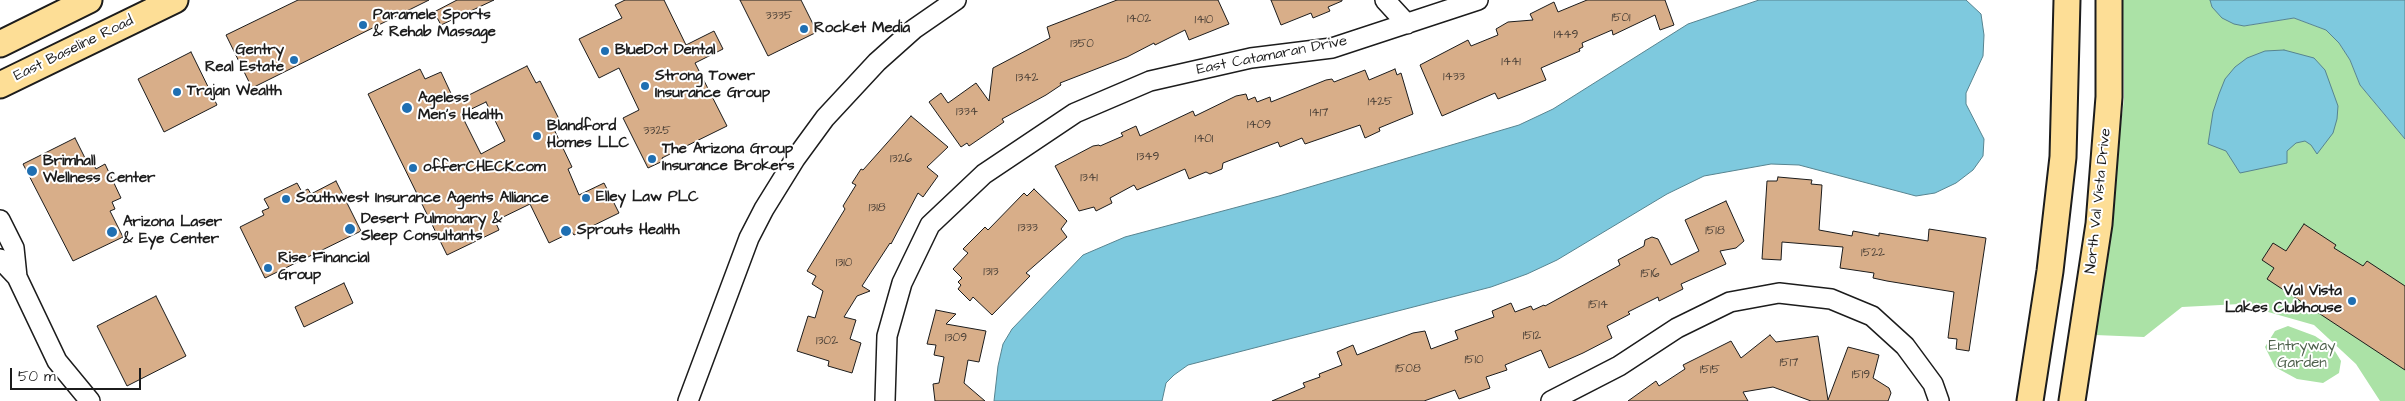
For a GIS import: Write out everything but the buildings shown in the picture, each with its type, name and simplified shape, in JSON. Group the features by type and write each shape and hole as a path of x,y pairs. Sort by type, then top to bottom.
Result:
{"main road":[{"path":"0,44 89,0"},
{"name":"East Baseline Road","path":"0,85 175,0"},
{"path":"2030,401 2050,271 2064,157 2067,0"},
{"name":"North Val Vista Drive","path":"2072,401 2099,224 2109,97 2108,0"}],"street":[{"path":"688,401 749,238 764,209 795,159 825,118 877,62 914,29 956,0"},
{"path":"1385,0 1407,24"},
{"path":"1404,0 1407,24"},
{"name":"East Catamaran Drive","path":"885,401 887,336 902,283 930,225 984,174 1075,113 1150,81 1251,58 1332,48 1478,0"},
{"path":"0,220 14,248 17,277"},
{"path":"0,259 17,277 57,361 90,401"},
{"path":"1551,401 1619,366 1677,328 1730,302 1779,292 1831,299 1872,316 1905,346 1932,384 1939,401"}],"green space":[{"path":"2123,0 2210,0 2212,7 2245,26 2294,18 2326,30 2339,43 2350,60 2360,85 2405,139 2405,401 2380,401 2356,364 2314,325 2240,304 2182,307 2144,337 2095,335 2124,99"},
{"name":"Entryway Garden","path":"2288,326 2315,336 2333,348 2341,361 2339,373 2323,383 2297,379 2275,367 2265,347 2275,331"}],"water":[{"path":"1759,0 1966,0 1981,14 1984,35 1983,56 1966,93 1966,104 1984,139 1983,156 1973,170 1956,183 1935,193 1916,196 1799,165 1771,164 1704,176 1667,194 1557,260 1527,274 1491,287 1188,365 1166,383 1162,401 994,401 998,366 1003,344 1012,329 1083,255 1125,237 1279,196 1519,125 1553,109 1688,24"},
{"path":"2210,0 2405,0 2405,139 2360,85 2350,60 2339,43 2326,30 2294,18 2244,26 2234,24 2222,18 2212,7"},
{"path":"2284,50 2314,58 2325,70 2338,106 2333,133 2317,154 2311,145 2305,141 2296,143 2287,151 2287,163 2240,173 2226,151 2208,144 2213,112 2219,94 2225,79 2235,67 2247,58 2265,51"}],"place":[{"name":"Paramele Sports & Rehab Massage","path":"363,25"},
{"name":"Rocket Media","path":"804,29"},
{"name":"BlueDot Dental","path":"605,51"},
{"name":"Gentry Real Estate","path":"294,60"},
{"name":"Strong Tower Insurance Group","path":"645,86"},
{"name":"Trajan Wealth","path":"177,92"},
{"name":"Ageless Men's Health","path":"407,108"},
{"name":"Blandford Homes LLC","path":"537,136"},
{"name":"The Arizona Group Insurance Brokers","path":"652,159"},
{"name":"offerCHECK.com","path":"413,168"},
{"name":"Brimhall Wellness Center","path":"32,171"},
{"name":"Elley Law PLC","path":"586,198"},
{"name":"Southwest Insurance Agents Alliance","path":"286,199"},
{"name":"Desert Pulmonary & Sleep Consultants","path":"350,229"},
{"name":"Sprouts Health","path":"566,231"},
{"name":"Arizona Laser & Eye Center","path":"112,232"},
{"name":"Rise Financial Group","path":"268,268"},
{"name":"Val Vista Lakes Clubhouse","path":"2352,301"}]}
